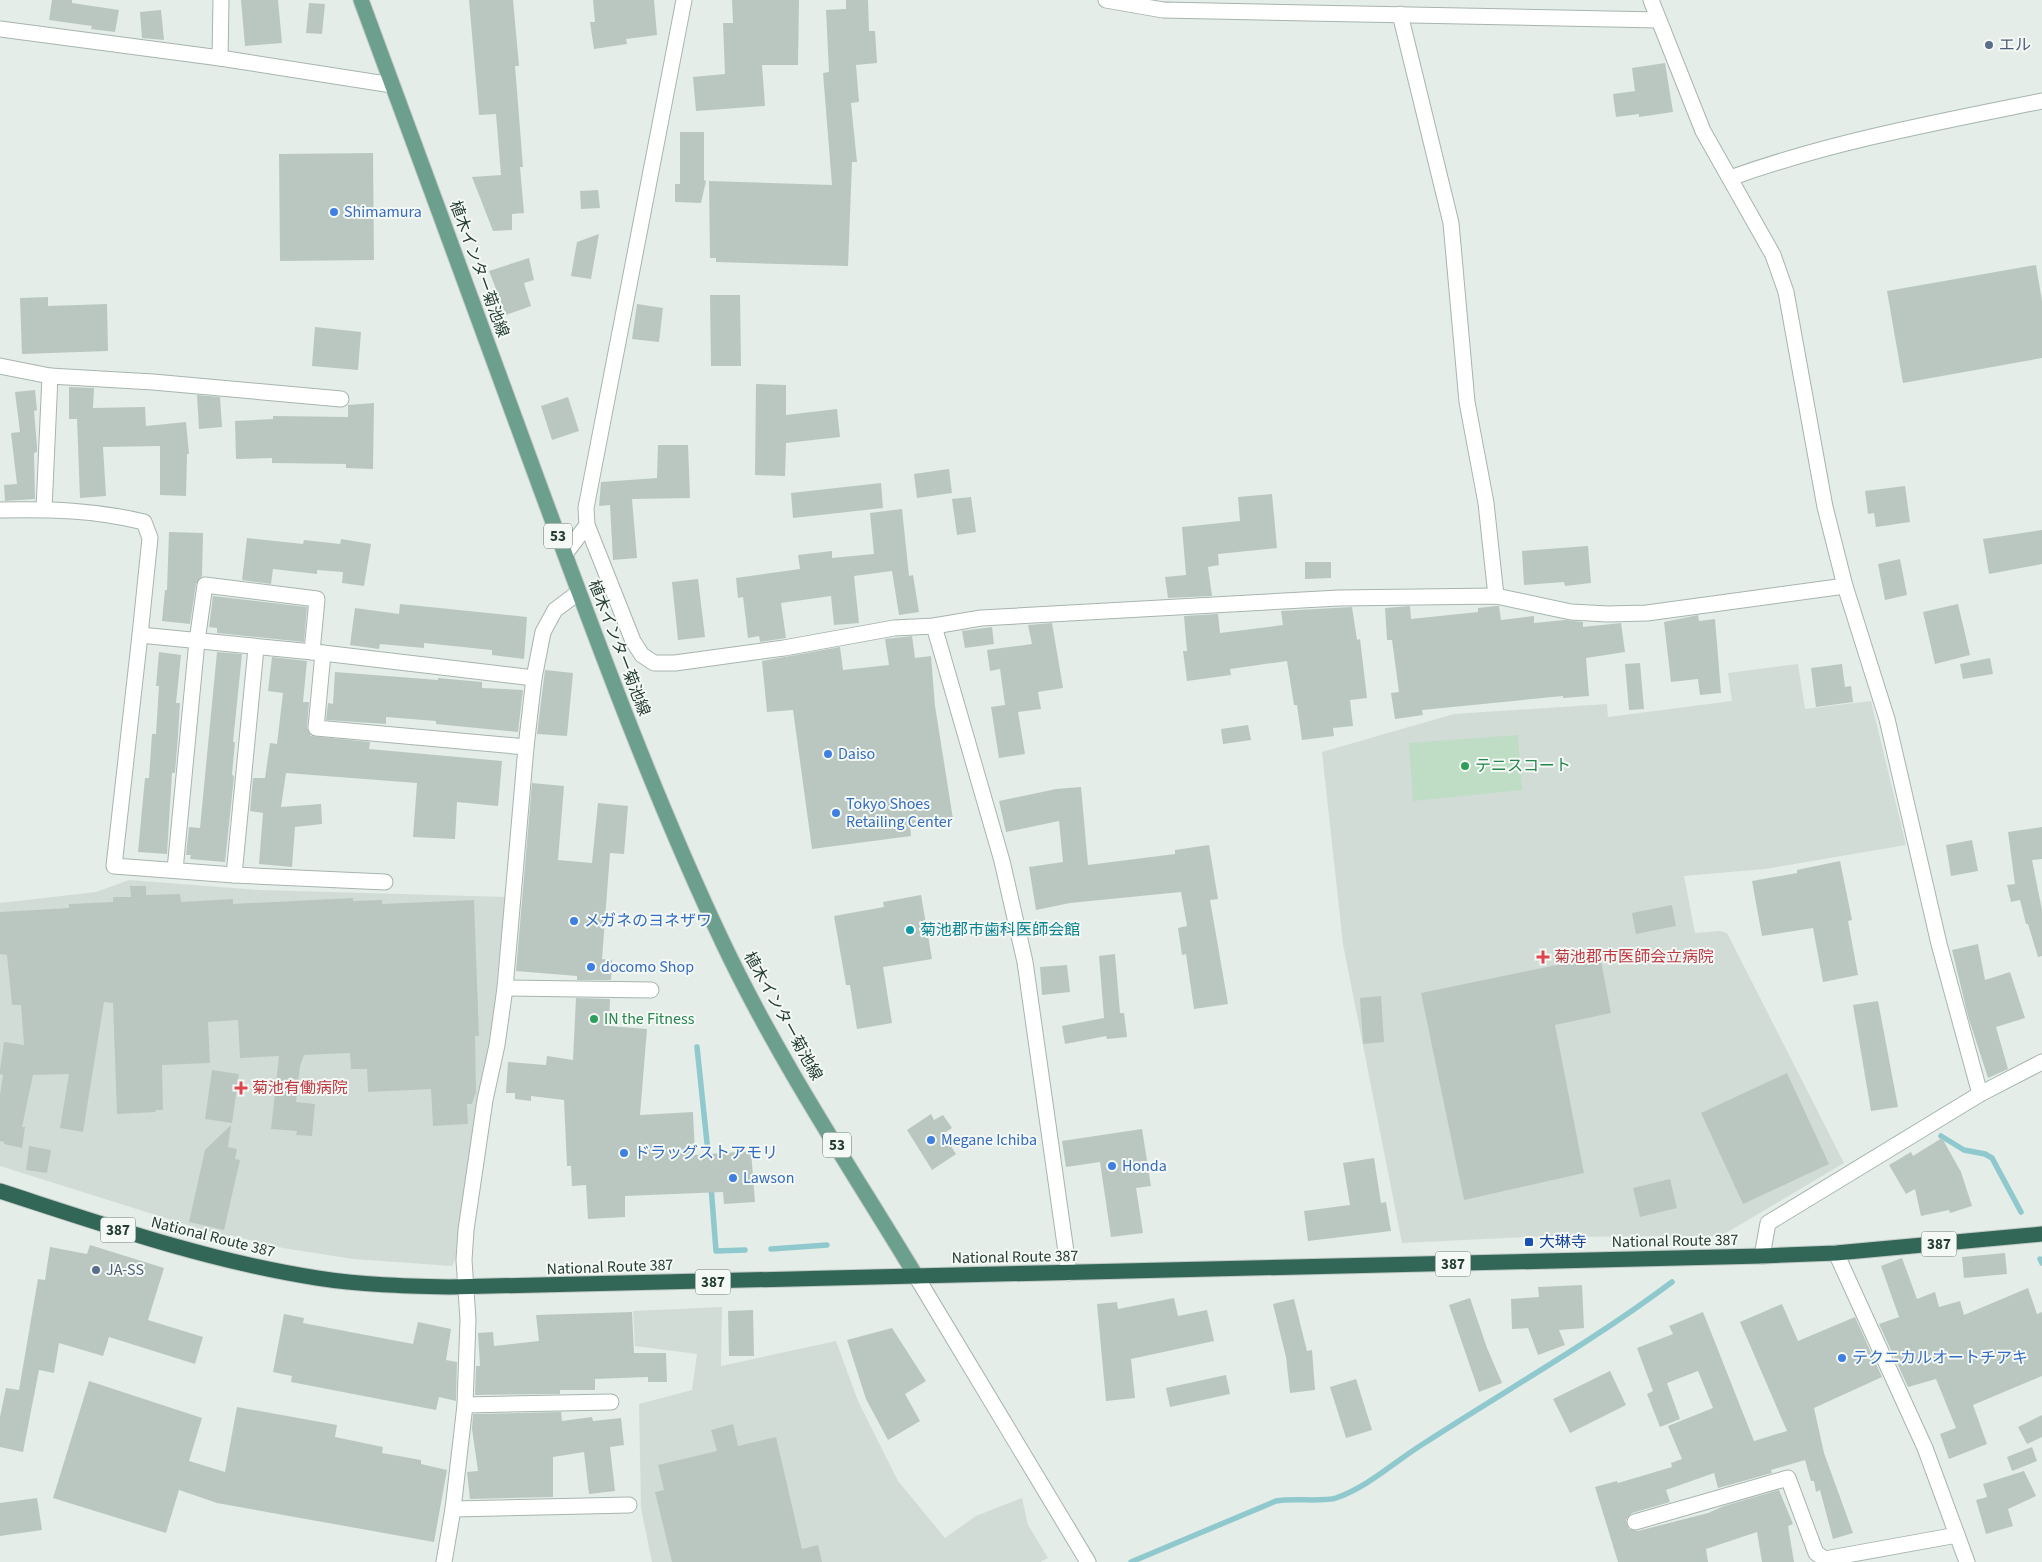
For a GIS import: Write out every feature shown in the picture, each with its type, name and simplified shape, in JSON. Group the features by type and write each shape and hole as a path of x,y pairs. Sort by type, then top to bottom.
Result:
{"highway":[{"name":"National Route 387","path":"0,1192 164,1245 238,1263 319,1279 400,1286 466,1288 1762,1256 1836,1253 2042,1234"}],"main road":[{"name":"植木インター菊池線","path":"361,0 579,592 648,772 724,945 785,1059 916,1276"}],"street":[{"path":"220,58 221,0"},
{"path":"684,0 586,508 587,525 634,641 642,656 654,663 675,663 784,648 894,628 934,626 981,618 1339,598 1496,596 1571,612 1608,614 1647,612 1845,586"},
{"path":"1106,0 1163,10 1658,20"},
{"path":"1651,0 1703,131 1773,255 1786,292 1826,507 1845,586 1887,719 1939,944 1980,1094"},
{"path":"1400,14 1451,223 1467,402 1486,503 1496,596"},
{"path":"0,29 220,58 392,86"},
{"path":"1730,178 1769,164 1877,137 2042,101"},
{"path":"0,366 50,376 219,387 341,399"},
{"path":"44,509 50,376"},
{"path":"0,510 44,509 105,512 144,522 150,538 114,866 234,875 385,882"},
{"path":"565,554 587,525"},
{"path":"175,870 197,641 206,585 317,599 316,728 526,748"},
{"path":"444,1562 453,1509 465,1405 468,1320 464,1260 466,1230 485,1100 497,1045 505,988 534,678 543,632 555,610 579,592"},
{"path":"934,626 1002,862 1025,962 1070,1273"},
{"path":"140,634 256,648 317,652 534,678"},
{"path":"234,875 256,648"},
{"path":"505,988 651,990"},
{"path":"1762,1256 1768,1223 1980,1094 2042,1062"},
{"path":"1836,1253 1925,1448 1967,1562"},
{"path":"916,1276 1088,1562"},
{"path":"465,1405 611,1402"},
{"path":"1635,1522 1788,1478 1816,1553 1825,1561 1957,1535"},
{"path":"453,1509 629,1505"}],"shaded area":[{"name":"菊池郡市医師会立病院","path":"1798,664 1805,709 1871,701 1906,845 1765,869 1684,876 1695,933 1720,931 1727,933 1844,1163 1721,1236 1526,1237 1402,1243 1343,944 1322,752 1454,714 1607,704 1608,717 1732,701 1728,673"},
{"name":"菊池有働病院","path":"129,880 260,890 506,897 494,1010 456,1258 452,1266 353,1259 283,1248 230,1235 229,1238 0,1166 0,903 96,892"},
{"path":"722,1307 721,1366 836,1341 858,1401 898,1481 945,1538 976,1516 1022,1498 1028,1525 1048,1558 1040,1562 652,1562 641,1508 639,1404 692,1390 697,1354 635,1346 633,1311"}],"green space":[{"name":"テニスコート","path":"1518,735 1522,790 1413,801 1409,743"}],"building":[{"path":"52,0 72,0 72,3 119,10 115,32 91,29 92,26 49,20"},
{"path":"241,0 278,0 282,43 245,46"},
{"path":"469,0 513,0 519,66 515,66 523,167 520,167 524,213 512,214 512,230 493,231 472,177 501,175 496,114 479,115"},
{"path":"593,0 654,0 657,35 626,39 627,44 594,49 590,22 595,22"},
{"path":"732,0 799,0 798,65 762,65 765,106 696,111 693,77 725,74 723,23 733,23"},
{"path":"846,0 868,0 869,31 875,31 877,63 856,65 859,102 851,103 857,162 852,162 848,266 716,262 716,258 710,258 709,181 832,185 823,73 829,72 826,10 846,9"},
{"path":"309,3 325,4 322,34 306,33"},
{"path":"161,10 164,40 142,38 140,12"},
{"path":"1665,63 1673,112 1639,117 1639,114 1616,117 1613,94 1635,91 1632,68"},
{"path":"680,132 704,132 704,180 706,181 701,203 675,202 675,184 680,184"},
{"path":"373,153 374,260 280,261 279,154"},
{"path":"598,190 600,208 581,209 580,191"},
{"path":"599,234 591,279 571,276 577,242"},
{"path":"529,258 534,280 524,283 531,306 506,315 489,271"},
{"path":"2036,265 2042,301 2042,358 1903,383 1887,291"},
{"path":"710,295 740,295 741,366 711,366"},
{"path":"48,297 48,306 107,304 108,351 22,354 20,298"},
{"path":"637,304 663,308 659,342 632,339"},
{"path":"315,327 361,332 358,370 312,366"},
{"path":"756,384 786,385 786,415 837,409 840,437 786,443 785,476 755,475"},
{"path":"69,387 94,388 93,408 145,407 146,426 186,422 189,454 187,454 186,496 160,495 160,446 103,447 106,496 80,498 77,419 69,419"},
{"path":"35,390 37,410 34,411 37,452 34,453 35,499 5,501 4,485 17,484 11,433 20,432 15,392"},
{"path":"197,395 220,397 222,427 199,429"},
{"path":"568,397 579,431 552,440 541,406"},
{"path":"374,403 373,469 346,468 346,464 272,463 272,458 236,459 235,421 273,419 273,416 348,417 348,405"},
{"path":"658,445 688,445 690,498 632,499 637,558 613,560 610,505 599,506 601,482 657,478"},
{"path":"949,469 952,493 917,498 914,474"},
{"path":"881,483 883,508 793,518 791,493"},
{"path":"1905,486 1910,522 1876,527 1874,513 1868,514 1865,491"},
{"path":"1272,494 1277,548 1218,554 1219,565 1208,567 1212,596 1168,598 1165,577 1186,575 1182,527 1240,521 1238,497"},
{"path":"971,497 976,532 957,535 952,499"},
{"path":"902,509 909,576 913,575 919,612 899,615 892,571 854,576 859,623 834,625 831,596 781,603 786,638 760,642 759,636 748,638 743,597 738,598 736,578 800,569 798,555 832,551 832,558 874,554 870,513"},
{"path":"2042,530 2042,564 1989,574 1983,539"},
{"path":"169,532 203,533 202,576 196,584 190,624 162,621 165,590 167,590"},
{"path":"247,538 303,544 304,540 340,544 341,539 371,544 364,586 342,583 343,572 317,570 317,574 273,569 271,584 242,580"},
{"path":"1588,546 1591,583 1565,586 1564,582 1524,585 1522,551"},
{"path":"1900,559 1907,595 1885,600 1878,564"},
{"path":"1305,562 1331,562 1331,578 1305,579"},
{"path":"698,579 705,637 678,640 672,582"},
{"path":"213,596 307,607 304,642 217,633 217,628 209,627"},
{"path":"400,604 527,617 524,659 492,655 492,650 424,643 424,648 380,644 379,649 350,645 355,608 399,614"},
{"path":"1958,604 1970,655 1935,664 1923,612"},
{"path":"1410,606 1411,619 1478,612 1478,608 1499,606 1501,620 1534,616 1534,623 1565,620 1583,622 1583,627 1621,623 1625,652 1586,658 1589,696 1563,698 1563,696 1422,710 1423,715 1395,719 1391,693 1399,692 1392,640 1387,640 1385,608"},
{"path":"1352,607 1357,640 1360,639 1367,698 1350,700 1353,726 1333,728 1334,736 1302,740 1297,705 1294,705 1287,661 1230,669 1231,675 1187,681 1183,651 1187,651 1184,616 1218,614 1220,633 1283,625 1281,611"},
{"path":"1698,615 1699,621 1715,619 1721,693 1700,695 1698,679 1671,682 1664,622"},
{"path":"1052,623 1063,688 1038,692 1041,709 1018,712 1025,754 999,758 991,707 1005,705 1000,669 990,671 987,650 1032,644 1028,625"},
{"path":"992,627 994,644 965,648 962,631"},
{"path":"912,636 915,658 931,656 935,706 953,819 910,824 911,836 812,849 793,710 767,712 762,661 840,647 843,670 889,665 885,639"},
{"path":"159,652 181,655 176,703 180,703 178,736 175,773 172,773 167,854 138,852 145,778 149,778 152,734 156,734 159,686 156,686"},
{"path":"217,652 242,654 233,742 235,742 232,774 234,777 225,862 190,859 191,855 186,855 189,827 200,828"},
{"path":"272,657 307,661 303,702 309,702 307,728 311,736 370,742 369,749 502,761 498,806 457,802 455,839 413,837 417,783 286,773 281,807 321,804 322,824 295,827 292,867 259,864 263,813 250,811 253,778 265,778 270,743 277,744 283,693 268,691"},
{"path":"1990,658 1993,674 1963,679 1960,664"},
{"path":"1640,663 1644,709 1629,710 1625,664"},
{"path":"1842,664 1845,687 1851,686 1853,702 1816,707 1811,668"},
{"path":"545,670 573,673 567,736 537,734"},
{"path":"335,672 482,682 482,688 523,690 518,732 436,724 436,721 386,717 386,724 326,720 328,703 333,704"},
{"path":"1248,725 1251,740 1223,744 1221,729"},
{"path":"532,783 564,786 558,860 592,863 598,803 628,806 624,854 610,853 602,959 612,960 611,980 577,980 577,976 516,971"},
{"path":"1081,787 1088,865 1175,854 1175,850 1209,845 1218,899 1210,900 1228,1004 1194,1009 1186,954 1182,955 1178,928 1187,926 1181,892 1070,903 1036,910 1029,867 1063,862 1059,821 1006,832 999,801 1056,789"},
{"path":"2042,827 2042,859 2032,860 2042,910 2042,956 2038,957 2028,924 2026,924 2020,900 2011,902 2007,885 2015,884 2008,832"},
{"path":"1972,840 1978,871 1951,876 1946,845"},
{"path":"1840,861 1852,920 1848,921 1858,975 1823,982 1813,928 1762,936 1752,881 1797,873 1797,870"},
{"path":"130,886 146,886 146,895 180,894 181,902 233,899 233,904 353,898 353,901 382,900 382,904 474,900 479,1036 475,1036 476,1092 472,1104 467,1104 468,1124 433,1126 431,1089 368,1092 367,1069 351,1069 350,1053 304,1055 300,1066 296,1102 315,1104 312,1136 296,1135 297,1131 271,1129 279,1056 240,1058 238,1020 208,1022 210,1063 162,1065 163,1110 117,1114 113,1003 104,1002 83,1132 60,1128 69,1074 33,1075 22,1127 25,1127 22,1148 4,1144 4,1142 0,1141 0,1095 3,1075 0,1074 0,1070 4,1042 24,1045 21,1005 12,1005 7,955 0,954 0,912 69,908 69,904 113,902 113,897 131,897"},
{"path":"921,895 932,959 883,967 892,1023 857,1029 850,985 846,985 834,916 884,907 883,902"},
{"path":"1672,905 1676,926 1636,934 1632,913"},
{"path":"1978,944 1985,980 2010,972 2025,1018 1996,1027 2008,1069 1988,1078 1968,1016 1952,950"},
{"path":"1115,954 1120,1013 1124,1013 1127,1037 1107,1039 1106,1036 1065,1044 1062,1026 1104,1018 1099,956"},
{"path":"1600,956 1611,1013 1555,1025 1584,1173 1464,1200 1421,993"},
{"path":"1067,965 1070,992 1042,995 1040,967"},
{"path":"1381,996 1384,1042 1363,1044 1360,998"},
{"path":"576,998 610,999 609,1026 647,1029 640,1115 693,1112 695,1155 751,1151 755,1202 724,1204 723,1192 625,1196 625,1217 588,1219 586,1185 572,1186 571,1166 567,1166 564,1100 531,1096 531,1101 515,1099 515,1093 506,1093 508,1062 546,1065 547,1056 573,1060"},
{"path":"1878,1001 1898,1107 1871,1111 1853,1005"},
{"path":"212,1070 239,1074 232,1123 205,1119"},
{"path":"1787,1073 1829,1164 1743,1204 1701,1113"},
{"path":"931,1114 934,1120 943,1115 952,1128 943,1134 956,1154 932,1170 907,1130"},
{"path":"231,1125 228,1147 237,1149 235,1159 240,1160 224,1230 189,1222 205,1150"},
{"path":"1142,1129 1151,1186 1136,1188 1143,1233 1111,1237 1100,1162 1066,1167 1062,1141"},
{"path":"1942,1138 1961,1172 1972,1206 1950,1213 1949,1210 1921,1216 1915,1189 1906,1194 1889,1165 1911,1152 1913,1156"},
{"path":"29,1146 51,1150 47,1173 26,1170"},
{"path":"1374,1158 1381,1203 1386,1202 1391,1231 1308,1241 1304,1211 1350,1205 1343,1163"},
{"path":"1670,1179 1677,1208 1640,1217 1633,1188"},
{"path":"90,1245 164,1268 148,1320 203,1337 195,1364 109,1337 103,1356 59,1343 54,1373 39,1370 23,1452 0,1447 0,1417 6,1388 19,1390 38,1279 45,1280 50,1247 87,1254"},
{"path":"2005,1253 2007,1274 1964,1278 1962,1257"},
{"path":"1902,1258 1917,1299 1935,1292 1939,1307 1960,1301 1964,1315 2028,1288 2037,1314 2042,1312 2042,1376 1973,1405 1987,1444 1949,1459 1940,1434 1956,1428 1936,1379 1908,1387 1879,1324 1899,1317 1881,1266"},
{"path":"1582,1285 1584,1328 1559,1330 1565,1345 1538,1355 1528,1328 1512,1329 1511,1299 1539,1297 1538,1287"},
{"path":"1174,1298 1178,1316 1207,1310 1214,1341 1131,1359 1135,1398 1106,1401 1097,1304 1117,1302 1118,1309"},
{"path":"1470,1298 1487,1348 1502,1383 1479,1392 1449,1305"},
{"path":"1294,1299 1307,1351 1312,1350 1315,1390 1290,1393 1286,1357 1273,1304"},
{"path":"1782,1304 1798,1341 1855,1317 1882,1377 1814,1408 1824,1453 1853,1533 1833,1539 1820,1490 1816,1492 1814,1481 1811,1481 1805,1460 1771,1470 1772,1473 1718,1488 1714,1473 1666,1490 1670,1502 1632,1513 1626,1520 1629,1529 1638,1531 1708,1513 1724,1506 1779,1490 1793,1524 1788,1526 1794,1562 1762,1562 1757,1532 1706,1549 1708,1562 1618,1562 1595,1487 1617,1481 1618,1483 1672,1467 1671,1463 1682,1459 1668,1426 1713,1408 1698,1371 1667,1383 1680,1419 1660,1427 1647,1394 1653,1391 1637,1348 1673,1334 1669,1326 1703,1312 1754,1441 1787,1431 1740,1322"},
{"path":"753,1310 754,1356 729,1356 728,1311"},
{"path":"632,1312 634,1353 666,1353 667,1382 648,1382 648,1377 595,1379 595,1390 560,1390 560,1394 475,1395 476,1366 480,1366 478,1333 493,1332 494,1346 539,1341 536,1315"},
{"path":"284,1314 304,1318 303,1323 413,1344 418,1322 451,1329 446,1360 457,1362 456,1401 439,1397 436,1410 291,1382 292,1376 273,1372"},
{"path":"892,1328 926,1381 905,1394 920,1421 888,1440 866,1399 847,1340"},
{"path":"1610,1371 1626,1405 1570,1433 1553,1399"},
{"path":"1226,1375 1230,1394 1170,1407 1166,1388"},
{"path":"1356,1379 1372,1430 1346,1438 1330,1387"},
{"path":"89,1381 202,1418 189,1461 225,1472 237,1407 337,1425 335,1437 383,1447 382,1453 421,1460 421,1464 447,1470 434,1542 217,1503 179,1490 166,1533 53,1498"},
{"path":"561,1412 562,1421 592,1417 593,1421 621,1418 624,1445 610,1447 615,1491 589,1494 584,1452 553,1457 553,1497 470,1499 467,1472 478,1471 472,1429 473,1414"},
{"path":"2042,1415 2042,1437 2027,1444 2018,1427"},
{"path":"733,1424 738,1446 776,1437 802,1549 818,1545 822,1562 672,1562 655,1492 664,1490 658,1465 717,1451 711,1430"},
{"path":"2032,1447 2037,1461 2012,1471 2007,1457"},
{"path":"2024,1471 2036,1496 2008,1509 2013,1526 1986,1534 1976,1500 1987,1497 1983,1484"},
{"path":"37,1498 42,1530 0,1536 0,1503"}],"waterway":[{"path":"697,1047 709,1162"},
{"path":"1941,1136 1964,1150 1985,1154 1992,1158 2021,1212"},
{"path":"711,1186 716,1251 745,1250"},
{"path":"771,1249 827,1245"},
{"path":"2040,1259 2042,1263"},
{"path":"1131,1562 1276,1501 1331,1499 1348,1493 1381,1474 1412,1451 1611,1325 1672,1282"}],"place":[{"name":"エル","path":"1989,45"},
{"name":"Shimamura","path":"334,212"},
{"name":"Daiso","path":"828,754"},
{"name":"テニスコート","path":"1465,766"},
{"name":"Tokyo Shoes Retailing Center","path":"836,813"},
{"name":"メガネのヨネザワ","path":"574,921"},
{"name":"菊池郡市歯科医師会館","path":"910,930"},
{"name":"菊池郡市医師会立病院","path":"1543,957"},
{"name":"docomo Shop","path":"591,967"},
{"name":"IN the Fitness","path":"594,1019"},
{"name":"菊池有働病院","path":"241,1088"},
{"name":"Megane Ichiba","path":"931,1140"},
{"name":"ドラッグストアモリ","path":"624,1153"},
{"name":"Honda","path":"1112,1166"},
{"name":"Lawson","path":"733,1178"},
{"name":"大琳寺","path":"1529,1242"},
{"name":"JA-SS","path":"96,1270"},
{"name":"テクニカルオートチアキ","path":"1842,1358"}]}
